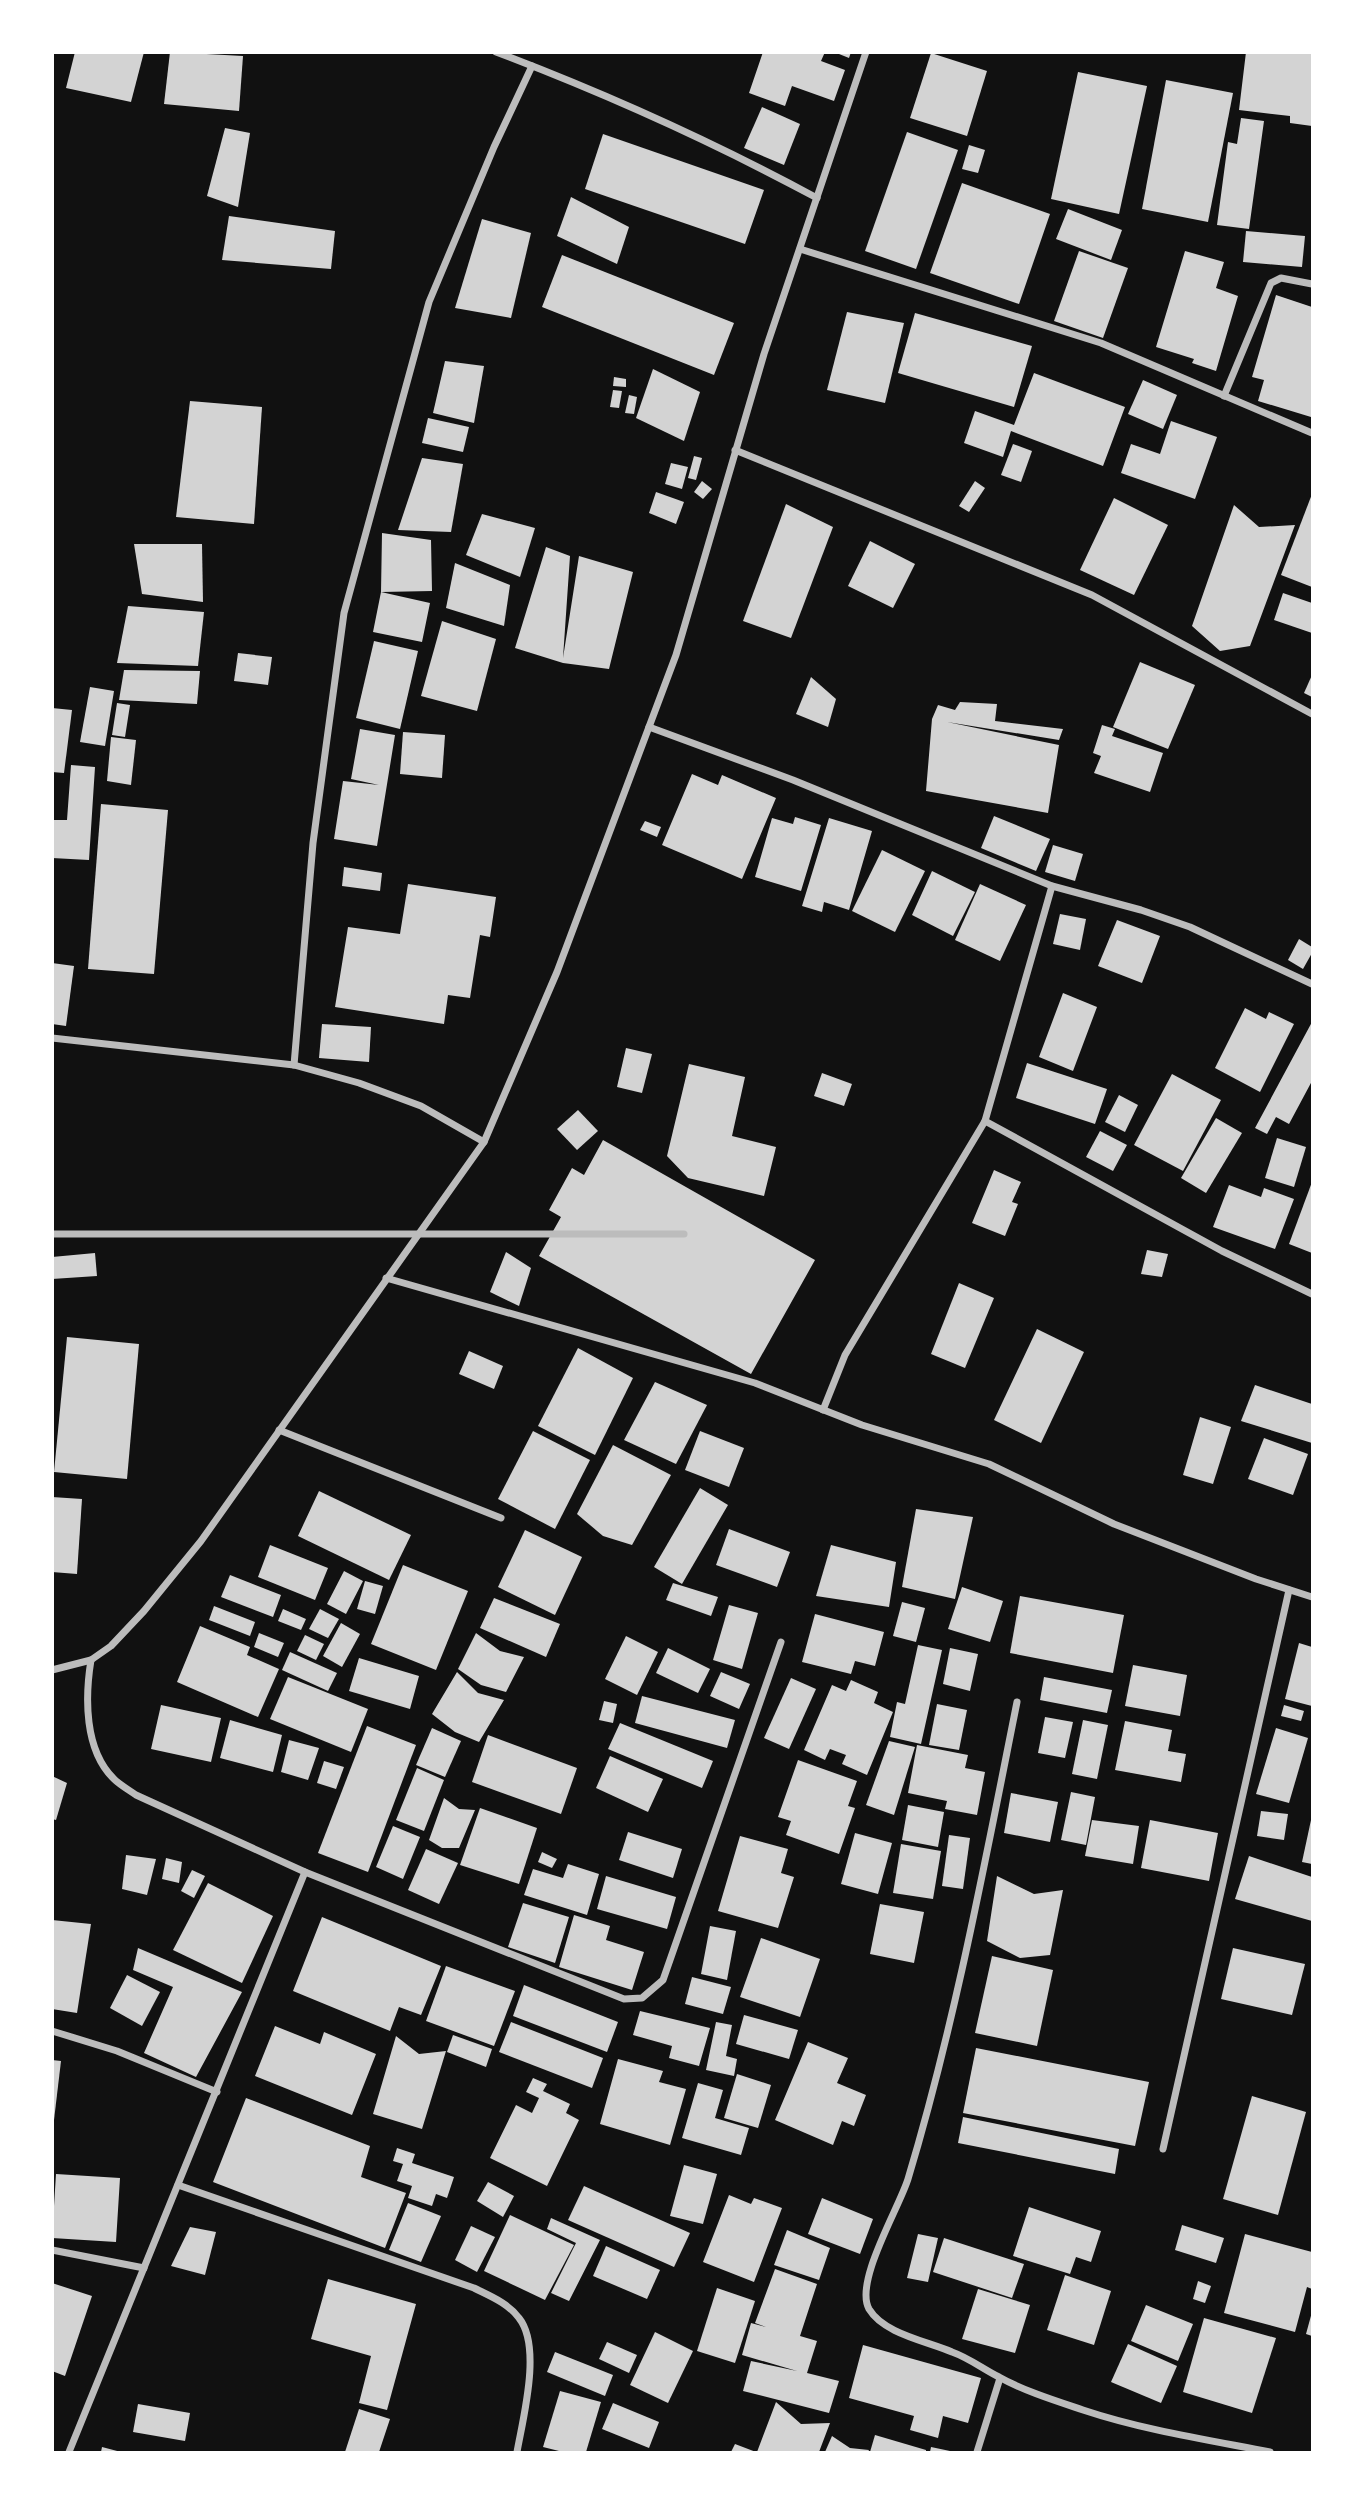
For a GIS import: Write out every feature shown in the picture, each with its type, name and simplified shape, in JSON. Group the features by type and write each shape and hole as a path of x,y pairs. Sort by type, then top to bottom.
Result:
{"street":[{"path":"496,52 654,115 735,153 817,198"},
{"path":"52,1670 91,1660 111,1646 153,1601 201,1541 484,1142 557,972 676,655 736,450 866,52"},
{"path":"294,1065 313,843 344,613 429,302 494,147 532,66"},
{"path":"800,249 1101,343 1312,433"},
{"path":"1223,396 1271,283 1280,278 1312,284"},
{"path":"736,450 1092,595 1312,714"},
{"path":"649,727 793,780 1052,886 1141,910 1190,927 1312,984"},
{"path":"823,1410 845,1355 985,1121 1052,886"},
{"path":"52,1038 294,1065 359,1083 421,1106 484,1142"},
{"path":"985,1121 1222,1251 1312,1294"},
{"path":"52,1234 684,1234"},
{"path":"386,1278 755,1382 823,1410 989,1464 1114,1524 1312,1597"},
{"path":"279,1430 500,1518"},
{"path":"1163,2149 1289,1590"},
{"path":"91,1660 86,1689 89,1721 97,1754 113,1778 136,1796 306,1872 608,1995 624,1999 642,1998 663,1980 781,1642"},
{"path":"1017,1702 970,1936 929,2102 906,2182 872,2266 865,2291 867,2305 875,2318 892,2328 956,2353 1000,2378 1084,2410 1270,2452"},
{"path":"69,2452 306,1872"},
{"path":"52,2031 117,2051 217,2092"},
{"path":"178,2185 474,2288 503,2302 520,2318 529,2338 530,2366 517,2452"},
{"path":"52,2250 144,2268"},
{"path":"977,2452 1000,2378"}],"building":[{"path":"75,52 144,52 131,102 66,88"},
{"path":"170,52 243,56 239,111 164,104"},
{"path":"763,52 825,52 821,61 845,70 834,101 792,86 785,106 749,93"},
{"path":"834,52 851,52 849,58"},
{"path":"1246,52 1312,52 1312,126 1290,123 1290,116 1239,110"},
{"path":"931,53 987,71 967,136 910,118"},
{"path":"1078,72 1147,86 1119,214 1051,199"},
{"path":"1166,80 1233,93 1208,222 1142,209"},
{"path":"762,107 800,124 784,165 744,148"},
{"path":"1241,118 1264,121 1249,229 1217,225 1228,142 1237,144"},
{"path":"225,128 250,133 238,207 207,196"},
{"path":"907,132 958,150 916,269 865,251"},
{"path":"603,134 764,190 745,244 585,189"},
{"path":"969,145 985,150 978,173 962,169"},
{"path":"962,183 1050,214 1019,304 930,273"},
{"path":"571,197 629,227 617,264 557,236"},
{"path":"1068,209 1122,230 1111,260 1056,239"},
{"path":"229,216 335,231 331,269 222,260"},
{"path":"482,219 531,233 511,318 455,308"},
{"path":"1246,231 1305,236 1302,267 1243,262"},
{"path":"1079,251 1128,268 1103,338 1054,321"},
{"path":"1185,251 1224,262 1216,288 1238,296 1216,371 1192,363 1194,359 1156,347"},
{"path":"562,255 734,323 714,375 542,307"},
{"path":"1276,295 1312,307 1311,417 1258,401 1264,380 1252,377"},
{"path":"847,312 904,323 885,403 827,390"},
{"path":"915,313 1032,346 1014,407 898,373"},
{"path":"445,361 484,366 474,423 433,413"},
{"path":"653,369 700,392 684,441 636,418"},
{"path":"1034,373 1125,407 1103,466 1011,431 1003,457 964,443 975,411 1014,425"},
{"path":"614,377 626,379 626,387 613,386"},
{"path":"1143,380 1177,395 1163,429 1128,414"},
{"path":"613,390 622,391 619,408 610,407"},
{"path":"629,395 637,397 634,414 625,413"},
{"path":"190,401 262,407 254,524 176,517"},
{"path":"428,418 469,427 463,452 422,443"},
{"path":"1171,421 1217,437 1195,499 1121,473 1131,444 1160,454"},
{"path":"1013,444 1032,451 1021,482 1001,475"},
{"path":"694,456 702,458 696,480 688,478"},
{"path":"422,458 463,464 451,532 398,530"},
{"path":"671,463 688,467 682,489 665,484"},
{"path":"702,481 712,489 703,499 694,492"},
{"path":"975,481 985,488 969,512 959,506"},
{"path":"656,492 684,502 676,524 649,513"},
{"path":"1312,494 1312,587 1281,575"},
{"path":"1114,498 1168,525 1134,595 1080,570"},
{"path":"786,504 833,527 791,638 743,621"},
{"path":"1234,505 1259,527 1295,525 1250,646 1220,651 1192,626"},
{"path":"482,514 535,528 520,577 466,555"},
{"path":"382,533 431,540 432,591 381,592"},
{"path":"870,541 915,564 893,608 848,586"},
{"path":"134,544 202,544 203,602 142,594"},
{"path":"546,547 570,556 563,658 579,556 633,572 609,669 563,663 515,648"},
{"path":"455,563 510,585 504,626 446,608"},
{"path":"381,592 430,603 422,642 373,632"},
{"path":"1283,593 1312,603 1312,633 1274,620"},
{"path":"128,606 204,612 198,666 117,663"},
{"path":"442,621 496,639 477,711 421,696"},
{"path":"374,641 418,651 400,729 356,718"},
{"path":"238,653 272,657 268,685 234,681"},
{"path":"1140,662 1195,685 1168,749 1113,727"},
{"path":"124,670 200,671 197,704 119,700"},
{"path":"1312,675 1312,697 1304,693"},
{"path":"811,677 836,699 828,727 796,714"},
{"path":"90,687 114,691 105,746 80,742"},
{"path":"960,702 997,704 995,721 1063,729 1059,740 947,722 1059,745 1048,813 926,791 932,719 938,705 955,710"},
{"path":"117,703 130,705 125,737 112,735"},
{"path":"52,708 72,710 64,773 52,772"},
{"path":"1102,725 1115,729 1112,736 1163,753 1150,792 1094,773 1101,756 1093,753"},
{"path":"360,729 395,735 377,846 334,839 343,781 379,785 351,779"},
{"path":"403,732 445,735 442,778 400,774"},
{"path":"111,737 136,740 131,785 107,781"},
{"path":"71,765 95,767 89,860 52,858 52,820 67,820"},
{"path":"692,774 718,785 722,775 776,798 742,879 662,845"},
{"path":"101,804 168,810 154,974 88,969"},
{"path":"994,816 1050,839 1036,871 981,848"},
{"path":"795,817 821,825 801,891 755,877 772,818 793,824"},
{"path":"829,818 872,831 849,910 824,902 822,912 802,906"},
{"path":"645,821 661,827 657,837 640,830"},
{"path":"1053,845 1083,854 1075,881 1045,872"},
{"path":"882,850 925,871 895,932 852,911"},
{"path":"344,867 382,873 380,891 342,886"},
{"path":"932,871 975,892 953,936 912,915"},
{"path":"408,884 496,897 490,937 480,935 470,998 448,995 444,1024 335,1007 348,927 400,934"},
{"path":"980,884 1026,905 1000,961 955,940"},
{"path":"1060,914 1086,919 1080,950 1053,944"},
{"path":"1117,920 1160,936 1142,983 1098,966"},
{"path":"1299,939 1312,947 1312,953 1303,969 1288,960"},
{"path":"52,963 74,966 66,1026 52,1024"},
{"path":"1063,993 1097,1007 1073,1071 1039,1057"},
{"path":"1245,1008 1266,1019 1269,1012 1294,1024 1260,1092 1215,1068"},
{"path":"1312,1022 1312,1081 1289,1124 1276,1117 1267,1134 1255,1128"},
{"path":"322,1024 371,1027 369,1062 319,1058"},
{"path":"626,1048 652,1054 642,1093 617,1087"},
{"path":"1027,1063 1107,1089 1095,1124 1016,1098"},
{"path":"689,1064 745,1077 732,1136 776,1147 764,1196 688,1178 667,1156"},
{"path":"822,1073 852,1084 844,1106 814,1096"},
{"path":"1172,1074 1221,1100 1183,1171 1134,1145"},
{"path":"1119,1095 1138,1105 1125,1132 1105,1122"},
{"path":"578,1110 598,1131 577,1150 557,1129"},
{"path":"1216,1118 1242,1133 1206,1193 1181,1178"},
{"path":"1100,1131 1127,1145 1113,1171 1086,1157"},
{"path":"1277,1138 1306,1147 1294,1187 1265,1178"},
{"path":"603,1140 815,1260 751,1374 539,1256 561,1217 549,1210 572,1168 584,1175"},
{"path":"994,1170 1021,1182 1012,1202 1018,1204 1005,1236 972,1223"},
{"path":"1312,1182 1312,1253 1289,1244"},
{"path":"1229,1185 1261,1197 1264,1188 1294,1199 1275,1249 1213,1227"},
{"path":"1147,1250 1168,1254 1162,1277 1141,1274"},
{"path":"506,1252 531,1268 519,1306 490,1292"},
{"path":"95,1253 97,1276 52,1279 52,1257"},
{"path":"959,1283 994,1298 965,1368 931,1354"},
{"path":"1037,1329 1084,1352 1041,1443 994,1420"},
{"path":"67,1337 139,1344 127,1479 54,1472"},
{"path":"578,1348 633,1378 595,1455 538,1426"},
{"path":"469,1351 503,1366 494,1389 459,1374"},
{"path":"655,1382 707,1405 676,1464 624,1440"},
{"path":"1255,1385 1312,1404 1312,1443 1241,1421"},
{"path":"1200,1417 1231,1427 1213,1484 1183,1475"},
{"path":"533,1431 590,1460 555,1529 498,1499"},
{"path":"700,1431 744,1448 729,1487 685,1470"},
{"path":"1264,1438 1308,1454 1293,1495 1248,1479"},
{"path":"613,1445 671,1475 632,1545 603,1536 577,1514"},
{"path":"700,1488 728,1505 682,1584 654,1567"},
{"path":"319,1491 411,1535 389,1580 298,1536"},
{"path":"52,1497 82,1499 77,1574 52,1572"},
{"path":"916,1509 973,1517 955,1599 902,1587"},
{"path":"729,1529 790,1552 777,1587 716,1565"},
{"path":"525,1530 582,1557 555,1615 498,1587"},
{"path":"270,1545 328,1568 315,1600 258,1577"},
{"path":"831,1545 896,1562 889,1607 816,1596"},
{"path":"403,1565 468,1591 436,1670 371,1644"},
{"path":"344,1571 363,1581 346,1614 327,1604"},
{"path":"230,1575 281,1595 273,1617 221,1597"},
{"path":"365,1581 383,1586 375,1614 357,1609"},
{"path":"673,1583 718,1597 711,1616 666,1600"},
{"path":"962,1587 1003,1601 990,1642 948,1629"},
{"path":"1020,1596 1124,1615 1113,1673 1010,1653"},
{"path":"494,1598 560,1624 546,1657 480,1628"},
{"path":"902,1602 925,1608 916,1642 893,1636"},
{"path":"729,1605 758,1613 742,1669 713,1660"},
{"path":"214,1606 255,1622 250,1636 209,1620"},
{"path":"283,1609 306,1619 301,1630 278,1621"},
{"path":"320,1609 339,1619 328,1638 309,1629"},
{"path":"815,1614 884,1632 875,1666 855,1661 851,1674 802,1662"},
{"path":"341,1623 360,1634 342,1667 323,1656"},
{"path":"200,1626 250,1647 247,1655 279,1669 258,1717 177,1682"},
{"path":"259,1633 284,1643 278,1657 254,1647"},
{"path":"476,1633 500,1651 524,1657 506,1692 481,1685 458,1669"},
{"path":"305,1635 324,1644 316,1660 297,1651"},
{"path":"626,1636 658,1652 637,1695 605,1679"},
{"path":"1299,1643 1312,1647 1312,1706 1285,1699"},
{"path":"918,1645 942,1650 921,1744 890,1737 897,1702 905,1704"},
{"path":"668,1648 710,1669 698,1693 656,1673"},
{"path":"950,1648 978,1654 970,1691 943,1684"},
{"path":"290,1652 337,1673 328,1691 282,1670"},
{"path":"359,1658 419,1676 410,1709 349,1691"},
{"path":"1133,1665 1187,1675 1180,1716 1125,1706"},
{"path":"457,1672 478,1693 504,1700 479,1742 455,1732 432,1714"},
{"path":"721,1672 750,1684 739,1709 710,1696"},
{"path":"288,1677 368,1709 351,1752 270,1719"},
{"path":"1044,1677 1112,1690 1107,1713 1040,1700"},
{"path":"791,1678 816,1689 789,1749 764,1738"},
{"path":"851,1680 878,1692 874,1703 893,1712 867,1775 842,1764 846,1755 830,1749 825,1760 804,1750 832,1685 846,1691"},
{"path":"642,1696 735,1720 727,1748 635,1723"},
{"path":"604,1701 617,1704 613,1723 599,1720"},
{"path":"937,1704 967,1710 959,1750 929,1745"},
{"path":"161,1705 221,1718 211,1762 151,1749"},
{"path":"1284,1705 1304,1711 1301,1721 1281,1716"},
{"path":"1045,1717 1073,1722 1065,1758 1038,1753"},
{"path":"230,1720 282,1735 273,1772 220,1758"},
{"path":"1083,1720 1108,1725 1097,1779 1072,1774"},
{"path":"1125,1721 1172,1730 1168,1751 1186,1754 1181,1782 1115,1770"},
{"path":"620,1723 713,1761 702,1788 608,1749"},
{"path":"367,1726 416,1745 368,1872 318,1853"},
{"path":"432,1728 461,1741 445,1777 416,1765"},
{"path":"1276,1728 1308,1738 1289,1803 1256,1794"},
{"path":"488,1735 577,1768 561,1814 472,1782"},
{"path":"289,1740 319,1748 308,1780 281,1772"},
{"path":"889,1741 915,1747 894,1815 866,1805"},
{"path":"917,1745 968,1755 965,1768 985,1772 977,1815 945,1809 947,1801 908,1793"},
{"path":"610,1756 663,1779 648,1812 596,1788"},
{"path":"798,1760 857,1781 848,1806 855,1808 839,1854 786,1835 791,1821 778,1817"},
{"path":"324,1761 344,1767 336,1789 317,1783"},
{"path":"417,1768 444,1780 424,1831 396,1820"},
{"path":"52,1776 67,1783 56,1820 52,1819"},
{"path":"1071,1792 1095,1797 1086,1845 1061,1840"},
{"path":"1011,1793 1058,1802 1050,1842 1004,1833"},
{"path":"444,1798 459,1809 475,1810 459,1848 442,1848 429,1840"},
{"path":"908,1805 944,1812 938,1847 902,1840"},
{"path":"480,1808 537,1828 519,1884 460,1865"},
{"path":"1261,1811 1288,1814 1284,1840 1257,1836"},
{"path":"1092,1820 1139,1826 1133,1864 1085,1856"},
{"path":"1150,1820 1218,1833 1209,1881 1141,1868"},
{"path":"1312,1820 1312,1864 1302,1862"},
{"path":"393,1826 420,1837 403,1879 376,1867"},
{"path":"628,1832 682,1849 673,1878 619,1860"},
{"path":"855,1833 892,1843 878,1894 841,1884"},
{"path":"949,1835 970,1838 963,1889 942,1886"},
{"path":"740,1836 788,1849 781,1873 794,1877 778,1928 718,1911"},
{"path":"901,1844 941,1851 933,1899 893,1893"},
{"path":"426,1849 458,1863 439,1904 408,1890"},
{"path":"542,1852 557,1859 552,1868 538,1862"},
{"path":"126,1855 156,1859 147,1895 122,1889"},
{"path":"1249,1856 1312,1877 1312,1921 1235,1899"},
{"path":"166,1858 182,1862 179,1883 162,1879"},
{"path":"568,1864 599,1874 587,1915 524,1895 533,1869 563,1878"},
{"path":"192,1870 205,1876 194,1898 181,1891"},
{"path":"606,1876 676,1897 667,1929 597,1909"},
{"path":"997,1876 1034,1894 1063,1890 1050,1955 1020,1958 987,1941"},
{"path":"208,1883 273,1916 242,1983 173,1950"},
{"path":"523,1903 569,1917 555,1963 508,1947"},
{"path":"880,1904 924,1912 914,1963 870,1954"},
{"path":"574,1915 610,1926 606,1940 644,1952 632,1990 559,1967"},
{"path":"322,1917 441,1966 421,2015 399,2007 390,2031 293,1991"},
{"path":"52,1920 91,1924 77,2013 52,2009"},
{"path":"710,1926 736,1931 727,1980 701,1974"},
{"path":"761,1938 820,1959 800,2017 740,1997"},
{"path":"138,1948 242,1992 196,2077 144,2053 173,1987 133,1970"},
{"path":"1233,1948 1305,1964 1292,2015 1221,1999"},
{"path":"992,1956 1053,1970 1037,2046 975,2033"},
{"path":"446,1966 515,1991 494,2046 426,2021"},
{"path":"127,1975 160,1992 142,2026 110,2008"},
{"path":"692,1977 731,1987 723,2014 685,2004"},
{"path":"524,1985 618,2022 607,2052 513,2016"},
{"path":"640,2011 710,2028 699,2066 669,2058 672,2046 633,2035"},
{"path":"744,2015 798,2030 789,2059 736,2044"},
{"path":"511,2022 603,2058 592,2088 499,2052"},
{"path":"716,2022 732,2025 726,2056 737,2059 734,2076 706,2070"},
{"path":"275,2026 320,2044 324,2032 376,2054 352,2115 255,2076"},
{"path":"453,2035 492,2049 486,2067 447,2052"},
{"path":"396,2036 419,2054 446,2051 422,2129 373,2114"},
{"path":"808,2042 848,2058 837,2083 866,2095 854,2126 842,2121 833,2145 775,2120"},
{"path":"976,2048 1149,2082 1135,2146 963,2113"},
{"path":"618,2059 663,2071 659,2082 686,2089 670,2145 600,2124"},
{"path":"52,2060 61,2061 54,2120 52,2120"},
{"path":"737,2074 771,2085 758,2128 724,2118"},
{"path":"533,2078 547,2084 543,2091 570,2104 566,2113 579,2120 547,2186 490,2158 516,2105 532,2113 539,2098 526,2092"},
{"path":"698,2083 723,2090 715,2118 749,2128 741,2155 682,2138"},
{"path":"1252,2096 1306,2112 1278,2215 1223,2199"},
{"path":"246,2098 370,2146 361,2177 406,2193 385,2248 213,2182"},
{"path":"963,2117 1119,2149 1115,2174 958,2143"},
{"path":"397,2148 415,2154 412,2163 454,2177 447,2198 436,2194 432,2206 408,2198 412,2186 397,2181 403,2164 393,2161"},
{"path":"684,2165 717,2174 703,2224 670,2216"},
{"path":"56,2174 120,2178 116,2242 52,2238"},
{"path":"488,2182 514,2196 503,2217 477,2201"},
{"path":"584,2186 690,2233 674,2267 568,2220"},
{"path":"729,2195 751,2204 754,2198 782,2208 754,2282 703,2262"},
{"path":"822,2198 873,2219 860,2254 808,2234"},
{"path":"408,2203 441,2216 421,2262 389,2250"},
{"path":"1029,2207 1101,2231 1091,2262 1076,2257 1070,2274 1013,2256"},
{"path":"510,2215 574,2245 545,2300 484,2271"},
{"path":"551,2218 600,2240 569,2301 551,2293 576,2243 547,2229"},
{"path":"1182,2225 1224,2238 1216,2263 1175,2250"},
{"path":"471,2226 495,2237 477,2272 455,2260"},
{"path":"190,2227 216,2232 205,2275 171,2266"},
{"path":"787,2230 830,2248 819,2280 774,2265"},
{"path":"918,2234 938,2238 928,2282 907,2278"},
{"path":"1245,2234 1312,2252 1312,2289 1307,2287 1295,2332 1224,2313"},
{"path":"944,2238 1024,2264 1012,2298 933,2272"},
{"path":"606,2246 660,2270 647,2299 593,2276"},
{"path":"775,2269 817,2284 800,2336 817,2341 807,2373 839,2381 829,2413 743,2391 751,2361 797,2371 742,2355 751,2323 766,2327 755,2323"},
{"path":"1065,2275 1111,2291 1094,2345 1047,2330"},
{"path":"328,2279 416,2304 387,2410 359,2403 371,2356 311,2339"},
{"path":"1198,2281 1211,2286 1205,2303 1193,2299"},
{"path":"52,2283 92,2296 65,2376 52,2371"},
{"path":"717,2288 755,2301 735,2363 697,2351"},
{"path":"978,2289 1030,2305 1015,2353 962,2339"},
{"path":"1146,2305 1193,2324 1178,2361 1131,2341"},
{"path":"1312,2312 1312,2336 1306,2334"},
{"path":"1204,2318 1276,2338 1252,2413 1183,2392"},
{"path":"655,2332 693,2351 668,2403 630,2385"},
{"path":"607,2342 637,2355 629,2373 599,2359"},
{"path":"1128,2344 1177,2366 1161,2403 1111,2382"},
{"path":"863,2345 981,2378 968,2423 943,2416 938,2438 910,2430 914,2416 849,2398"},
{"path":"555,2352 613,2375 605,2396 547,2372"},
{"path":"560,2391 601,2402 586,2452 563,2452 543,2447"},
{"path":"776,2402 801,2424 830,2423 819,2452 757,2452"},
{"path":"613,2403 659,2422 649,2448 602,2429"},
{"path":"138,2404 190,2413 185,2441 133,2432"},
{"path":"359,2409 390,2419 379,2452 345,2452"},
{"path":"875,2435 926,2450 926,2452 870,2452"},
{"path":"832,2436 850,2448 869,2450 825,2452"},
{"path":"735,2444 756,2452 731,2452"},
{"path":"102,2447 121,2452 101,2452"},
{"path":"931,2447 950,2451 950,2452 930,2452"}]}
